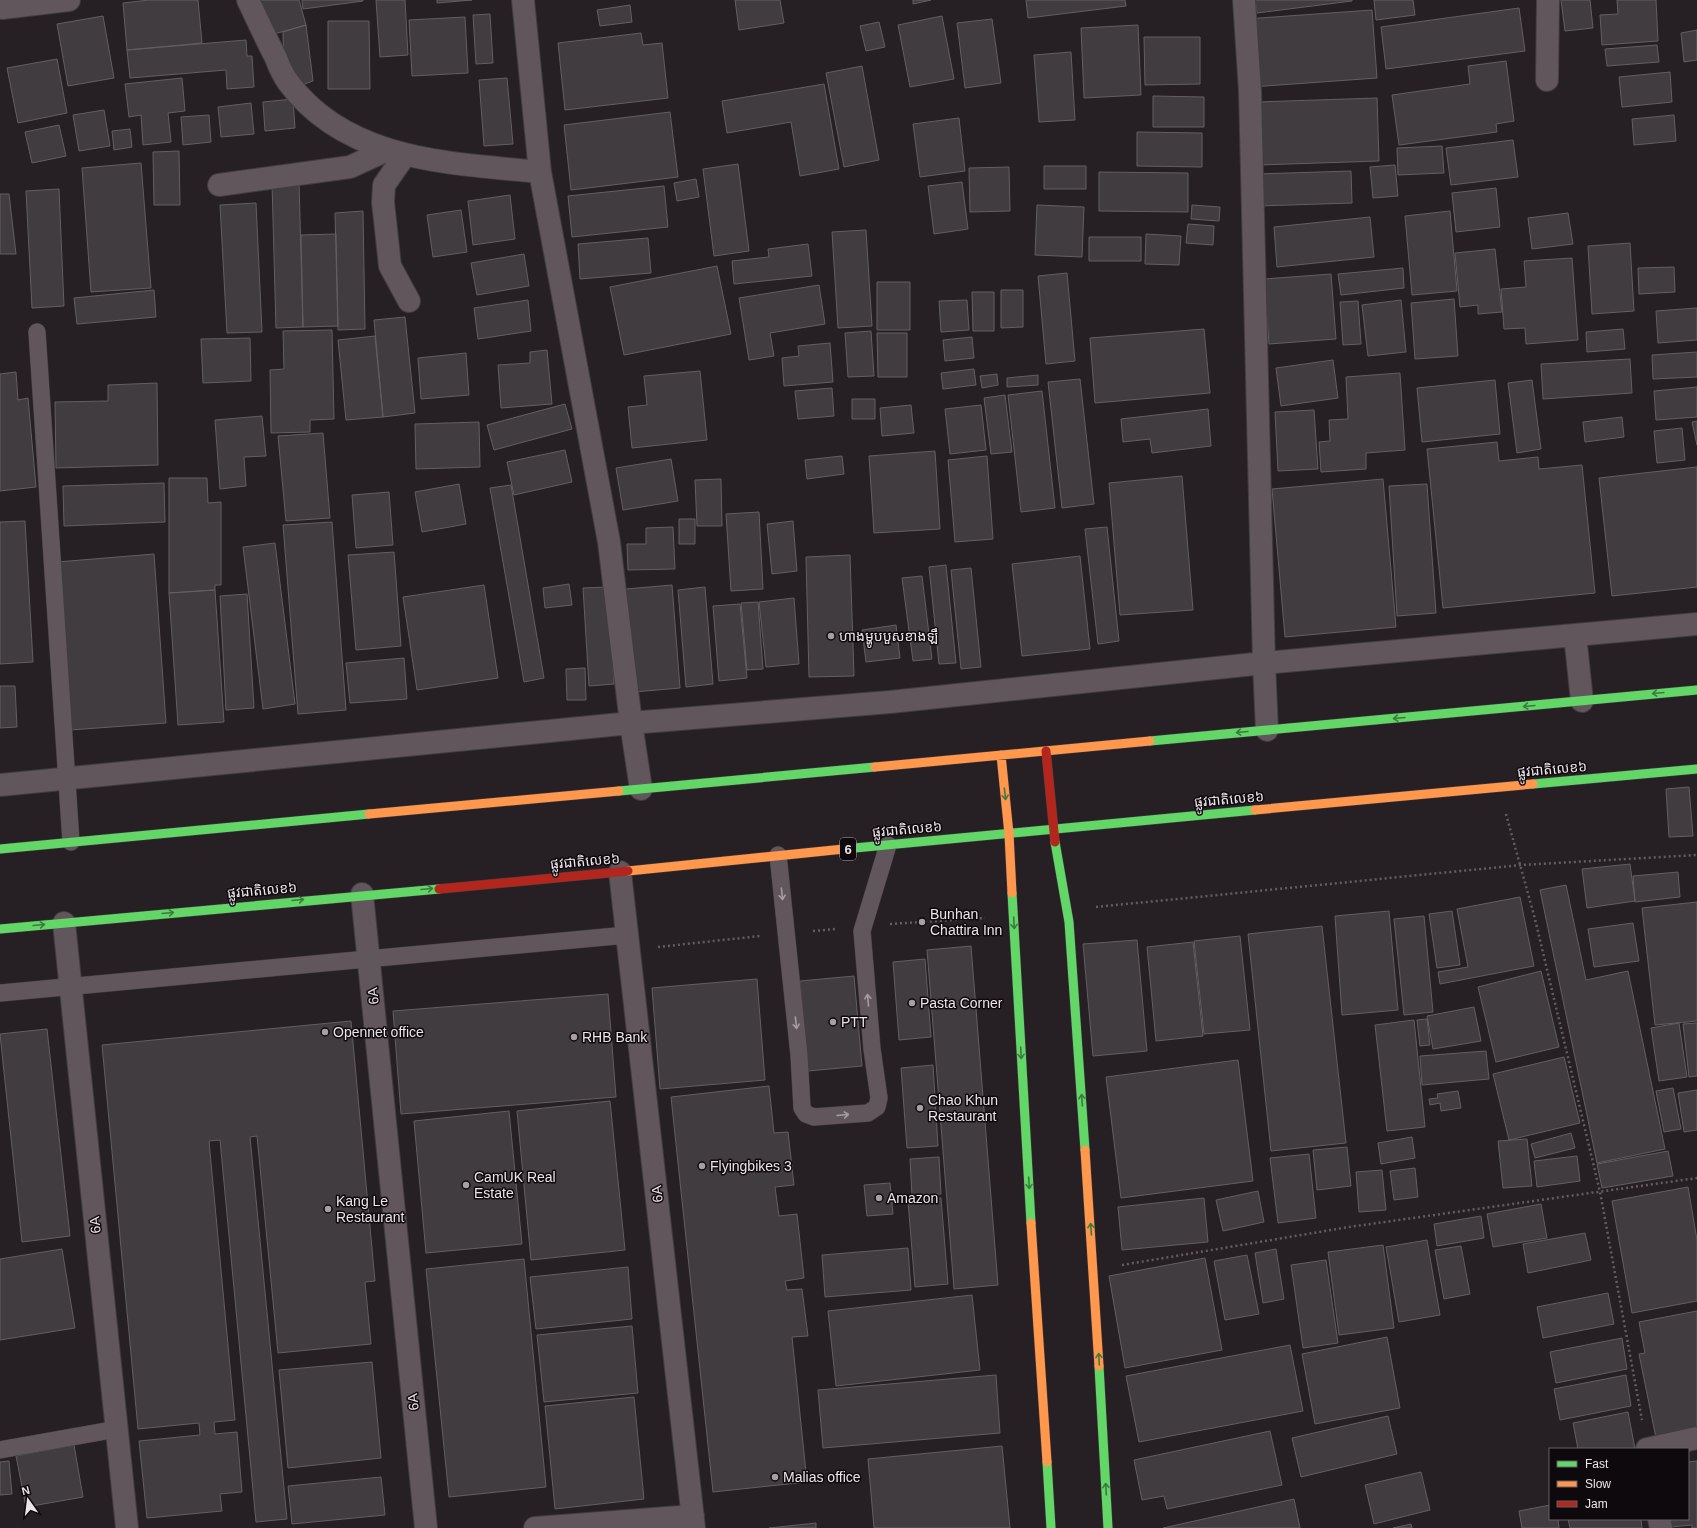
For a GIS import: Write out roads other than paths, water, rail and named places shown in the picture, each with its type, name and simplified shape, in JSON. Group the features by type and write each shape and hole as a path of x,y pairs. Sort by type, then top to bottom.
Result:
{"main road":[{"path":"0,849 1697,690"},
{"path":"1046,751 1053,830 1069,922 1094,1269 1108,1528"},
{"path":"1001,755 1009,834 1034,1279 1051,1528"},
{"name":"ផ្លូវជាតិលេខ៦","path":"0,928 362,894 620,872 778,855 1697,769"}],"street":[{"path":"2,8 69,0"},
{"path":"248,0 287,81 303,100 318,114 348,134 396,153 450,163 540,172"},
{"path":"523,0 540,172 608,542 641,789"},
{"path":"1244,0 1250,91 1264,663 1267,730"},
{"path":"1547,80 1548,0"},
{"path":"219,185 350,167 396,153"},
{"path":"396,153 384,185 383,202 390,266 409,301"},
{"path":"0,785 631,723 890,702 1264,663 1697,624"},
{"path":"1575,635 1582,701"},
{"name":"6A","path":"535,1528 694,1522 620,872"},
{"name":"6A","path":"362,894 426,1528"},
{"name":"6A","path":"64,922 127,1528"},
{"path":"1652,1448 1697,1438"}],"lane":[{"path":"37,332 71,842"},
{"path":"778,855 800,1056 802,1108 806,1114 814,1117 868,1113 877,1107 879,1098 872,1049 862,931 888,845"},
{"path":"0,993 627,935"},
{"path":"0,1450 116,1429"}],"place":[{"name":"ហាងម្ហូបបួសខាងឡឹ","path":"831,636"},
{"name":"Bunhan Chattira Inn","path":"922,922"},
{"name":"Pasta Corner","path":"912,1003"},
{"name":"PTT","path":"833,1022"},
{"name":"Opennet office","path":"325,1032"},
{"name":"RHB Bank","path":"574,1037"},
{"name":"Chao Khun Restaurant","path":"920,1108"},
{"name":"Flyingbikes 3","path":"702,1166"},
{"name":"CamUK Real Estate","path":"466,1185"},
{"name":"Amazon","path":"879,1198"},
{"name":"Kang Le Restaurant","path":"328,1209"},
{"name":"Malias office","path":"775,1477"}]}
